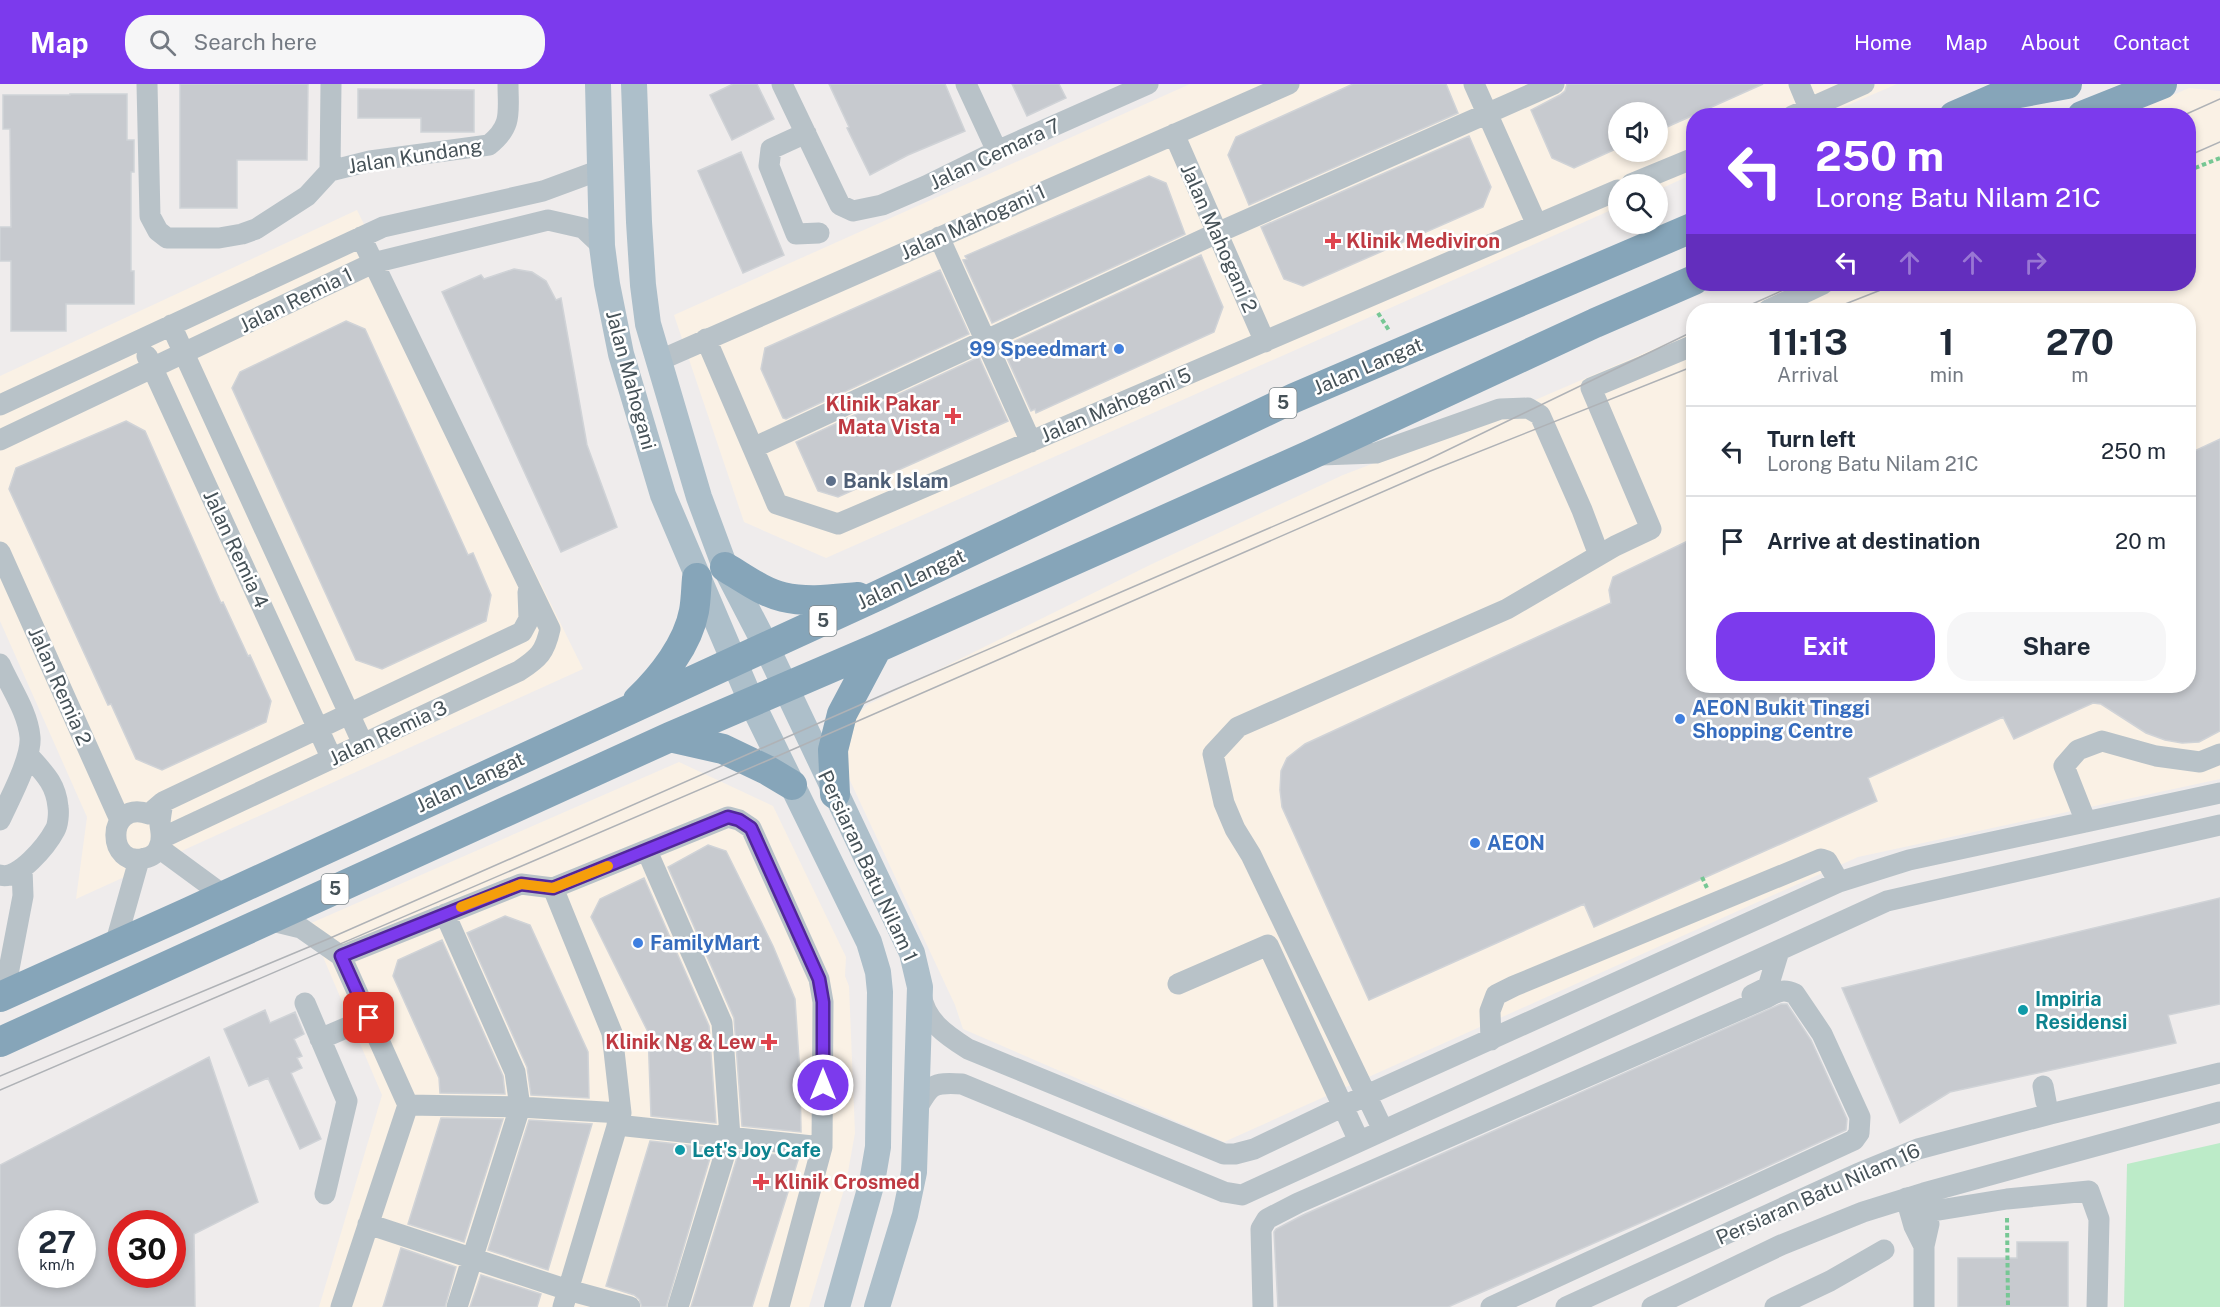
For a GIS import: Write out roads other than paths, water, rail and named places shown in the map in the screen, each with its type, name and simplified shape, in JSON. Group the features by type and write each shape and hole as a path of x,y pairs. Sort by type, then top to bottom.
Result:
{"highway":[{"path":"1972,108 2028,84"},
{"path":"1999,96 2067,84"},
{"path":"2102,108 2162,84"},
{"name":"Jalan Langat","path":"2,996 879,595 1294,398 1686,230"},
{"name":"5","path":"0,1042 670,737 877,648 1308,456 1595,322 1686,283"},
{"path":"725,567 761,589 783,597 810,601 879,595"},
{"path":"627,710 655,684 685,636 694,612 697,578"},
{"path":"835,794 833,750 842,714 877,648"},
{"path":"670,737 723,749 792,785"}],"main road":[{"name":"Jalan Mahogani","path":"598,84 602,246 621,354 663,495 734,661"},
{"name":"Jalan Mahogani","path":"634,84 643,285 648,324 699,497 725,567 766,646"},
{"name":"Persiaran Batu Nilam 1","path":"766,646 912,953 920,987 914,1172 905,1215 880,1304"},
{"name":"Persiaran Batu Nilam 1","path":"734,661 751,701 869,942 878,972 878,1147 872,1182 837,1307"}],"street":[{"name":"Jalan Kundang","path":"147,84 150,216 158,231 167,238 219,238 256,230 307,196 330,171 370,161 489,145 502,135 507,119 508,84"},
{"path":"330,171 331,84"},
{"path":"782,84 806,133 771,149 769,166 796,234 819,233"},
{"path":"966,84 997,151"},
{"name":"Jalan Cemara 7","path":"806,133 840,205 853,212 882,205 926,186 997,151 1148,84"},
{"name":"Jalan Mahogani 1","path":"658,361 1289,84"},
{"path":"1474,84 1537,225"},
{"path":"753,448 1217,233 1554,84"},
{"path":"1799,84 1801,108"},
{"path":"1810,108 1864,84"},
{"name":"Jalan Mahogani 2","path":"1174,134 1265,342"},
{"path":"1655,174 1686,161"},
{"name":"Jalan Remia 1","path":"0,405 382,227 543,191 600,170"},
{"name":"Jalan Mahogani 5","path":"706,339 777,504 838,524 1608,194"},
{"name":"Jalan Remia 1","path":"0,440 373,263 548,220 583,228 602,246"},
{"name":"Jalan Remia 3","path":"139,860 147,858 160,843 519,671 544,651 550,629 361,237"},
{"path":"939,237 1031,442"},
{"path":"1783,303 1808,291"},
{"name":"Jalan Remia 4","path":"171,326 363,744"},
{"name":"Jalan Remia 4","path":"139,340 332,759"},
{"path":"1383,1130 1251,855 1235,829 1224,803 1213,754 1238,727 1507,609 1599,555 1651,529 1592,388 1686,348"},
{"path":"1308,456 1376,453 1500,409 1528,408 1540,415 1582,510 1599,555"},
{"name":"Jalan Remia 2","path":"0,552 120,820"},
{"name":"Jalan Remia 3","path":"120,820 134,812 149,814 163,802 506,642 522,632 529,619 528,585"},
{"path":"506,642 519,671"},
{"path":"0,664 27,722 30,739 28,756 0,820"},
{"path":"2086,822 2064,766 2078,750 2102,741 2156,756 2200,762 2220,754"},
{"path":"0,875 5,877 14,875 39,851 57,828 58,807 51,781 28,756"},
{"path":"920,987 922,1005 933,1021 944,1034 968,1049 1224,1154 1235,1154 1254,1149 1367,1095 1839,882 1909,860 2220,793"},
{"path":"163,802 160,843 223,895"},
{"path":"341,956 521,884 553,888 728,817 739,820 751,828 819,979 823,1002 822,1147 779,1307"},
{"path":"115,945 139,860 125,855 116,842 116,827 120,820"},
{"path":"915,1112 927,1091 939,1083 962,1084 1224,1192 1242,1195 1887,901 2220,825"},
{"path":"647,851 722,1023 730,1137 678,1307"},
{"path":"1491,1040 1490,1011 1496,994 1821,859 1827,861 1839,882"},
{"path":"1909,860 1917,893"},
{"path":"2,996 23,896 22,868"},
{"path":"553,888 612,1032 619,1119 566,1299"},
{"path":"445,914 515,1072 520,1107 457,1307"},
{"path":"267,920 301,927 341,956 408,1105 341,1307"},
{"path":"1178,984 1268,945 1359,1141"},
{"path":"1694,1029 1703,1017 1768,987 1779,951"},
{"path":"1263,1307 1261,1229 1267,1219 1309,1198 1766,998 1779,990 1795,994 1822,1034 1849,1088 1860,1117 1859,1133 1854,1140 1501,1305"},
{"path":"305,1003 347,1101 325,1194"},
{"path":"320,1039 369,1018"},
{"name":"Persiaran Batu Nilam 16","path":"1566,1307 1857,1174 1918,1149 2220,1073"},
{"path":"1918,1149 1949,1128 2045,1094 2142,1080 2191,1080"},
{"path":"408,1105 520,1107 619,1119 730,1137 822,1147"},
{"name":"Persiaran Batu Nilam 16","path":"1652,1307 1781,1245 1863,1212 1919,1201 2220,1112"},
{"path":"1924,1307 1924,1246 1914,1226 1919,1201 2007,1199 2089,1191 2099,1219 2097,1307"},
{"path":"1647,1236 1673,1244 1724,1222 1762,1218"},
{"path":"368,1224 471,1258 566,1299 630,1307"},
{"path":"1775,1307 1830,1281 1884,1250"}],"tram line":[{"path":"2196,110 2220,99"},
{"path":"2196,152 2220,142"},
{"path":"1755,303 1781,291"},
{"path":"1848,303 1878,291"},
{"path":"0,1076 328,939 894,690 1427,460 1686,335"},
{"path":"0,1090 764,762 1428,472 1686,369"}],"place":[{"name":"Klinik Mediviron","path":"1333,241"},
{"name":"99 Speedmart","path":"1119,349"},
{"name":"Klinik Pakar Mata Vista","path":"953,416"},
{"name":"Bank Islam","path":"831,481"},
{"name":"AEON Bukit Tinggi Shopping Centre","path":"1680,719"},
{"name":"AEON","path":"1475,843"},
{"name":"FamilyMart","path":"638,943"},
{"name":"Impiria Residensi","path":"2023,1010"},
{"name":"Klinik Ng & Lew","path":"769,1042"},
{"name":"Let's Joy Cafe","path":"680,1150"},
{"name":"Klinik Crosmed","path":"761,1182"}]}
